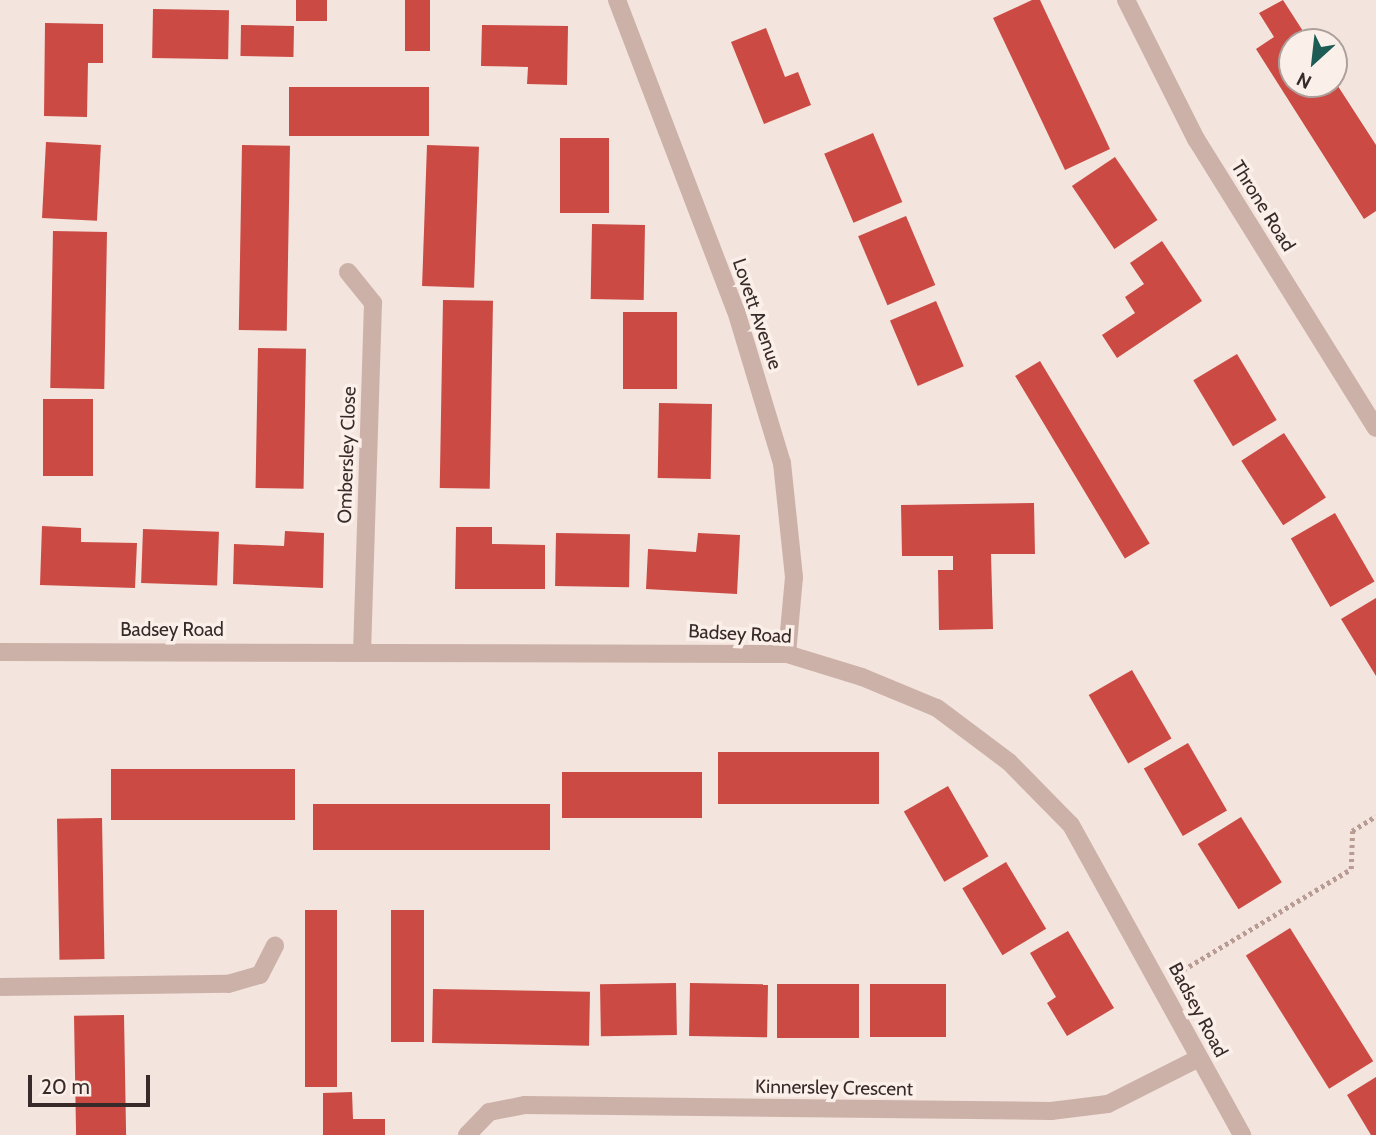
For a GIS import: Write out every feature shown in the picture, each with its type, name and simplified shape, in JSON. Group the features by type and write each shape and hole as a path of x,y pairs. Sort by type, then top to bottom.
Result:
{"street":[{"name":"Lovett Avenue","path":"617,0 736,311 782,463 794,578 787,654"},
{"name":"Throne Road","path":"1126,0 1196,139 1376,428"},
{"name":"Ombersley Close","path":"348,272 373,303 362,650"},
{"name":"Badsey Road","path":"0,652 362,650 787,654 937,708 1010,762 1071,825 1242,1135"},
{"path":"0,987 228,985 260,975 275,946"},
{"name":"Kinnersley Crescent","path":"467,1135 489,1112 525,1105 1051,1111 1108,1104 1199,1058"}],"path":[{"path":"1160,984 1351,869 1352,831 1376,816"}],"building":[{"path":"296,0 327,0 327,21 296,21"},
{"path":"405,0 430,0 430,51 405,51"},
{"path":"1032,0 1040,0 1110,149 1065,170 993,18"},
{"path":"1283,0 1301,28 1278,28 1278,84 1256,49 1274,37 1259,13"},
{"path":"153,9 229,10 228,59 152,58"},
{"path":"45,23 103,24 103,63 88,63 87,117 44,116"},
{"path":"241,25 294,26 293,57 240,56"},
{"path":"482,25 568,26 567,85 527,84 528,67 481,66"},
{"path":"766,28 785,77 798,72 811,105 764,124 731,42"},
{"path":"289,87 429,87 429,136 289,136"},
{"path":"1287,98 1346,98 1376,145 1376,211 1364,219"},
{"path":"873,133 902,202 854,223 824,154"},
{"path":"560,138 609,138 609,213 560,213"},
{"path":"46,142 101,145 97,221 42,218"},
{"path":"242,145 290,146 287,331 239,330"},
{"path":"427,145 479,147 474,288 422,286"},
{"path":"1115,157 1157,220 1114,249 1072,186"},
{"path":"906,216 935,285 887,305 858,236"},
{"path":"592,224 645,225 644,300 591,299"},
{"path":"53,231 107,232 104,389 50,388"},
{"path":"1162,241 1202,301 1117,358 1102,335 1135,313 1125,297 1144,284 1130,263"},
{"path":"443,300 493,301 490,489 440,488"},
{"path":"936,301 964,366 918,386 890,321"},
{"path":"623,312 677,312 677,389 623,389"},
{"path":"258,348 306,349 304,489 256,488"},
{"path":"1237,354 1277,420 1233,446 1193,380"},
{"path":"1040,361 1150,544 1125,559 1015,376"},
{"path":"43,399 93,399 93,476 43,476"},
{"path":"659,403 712,404 711,479 658,478"},
{"path":"1284,433 1326,498 1283,525 1241,461"},
{"path":"1034,503 1035,554 991,554 993,629 939,630 938,570 953,570 953,556 902,556 901,505"},
{"path":"1335,513 1374,581 1330,607 1291,538"},
{"path":"42,526 81,528 81,542 137,543 135,588 40,585"},
{"path":"456,527 492,527 492,544 545,545 545,589 455,589"},
{"path":"143,529 219,532 217,586 141,583"},
{"path":"285,531 324,533 323,588 233,584 234,544 284,546"},
{"path":"556,533 630,534 629,587 555,586"},
{"path":"698,533 740,535 737,594 646,589 648,549 696,552"},
{"path":"1376,598 1376,676 1341,619"},
{"path":"1132,670 1172,738 1128,763 1089,695"},
{"path":"1188,743 1227,811 1183,836 1144,769"},
{"path":"718,752 879,752 879,804 718,804"},
{"path":"111,769 295,769 295,820 111,820"},
{"path":"562,772 702,772 702,818 562,818"},
{"path":"948,786 989,856 944,882 904,812"},
{"path":"313,804 550,804 550,850 313,850"},
{"path":"1241,817 1282,882 1239,909 1198,844"},
{"path":"102,818 104,959 59,960 57,819"},
{"path":"1006,862 1046,929 1002,955 962,888"},
{"path":"305,910 337,910 337,1087 305,1087"},
{"path":"391,910 424,910 424,1042 391,1042"},
{"path":"1290,928 1373,1061 1329,1089 1246,956"},
{"path":"1068,931 1114,1008 1067,1036 1047,1003 1056,997 1030,953"},
{"path":"676,983 677,1035 601,1036 600,984"},
{"path":"690,983 768,984 767,1037 689,1036"},
{"path":"777,984 859,984 859,1038 777,1038"},
{"path":"870,984 946,984 946,1037 870,1037"},
{"path":"433,989 590,992 589,1046 432,1043"},
{"path":"124,1015 126,1135 76,1135 74,1016"},
{"path":"1376,1077 1376,1135 1371,1135 1347,1095"},
{"path":"352,1092 353,1119 385,1119 385,1135 323,1135 323,1093"}]}
